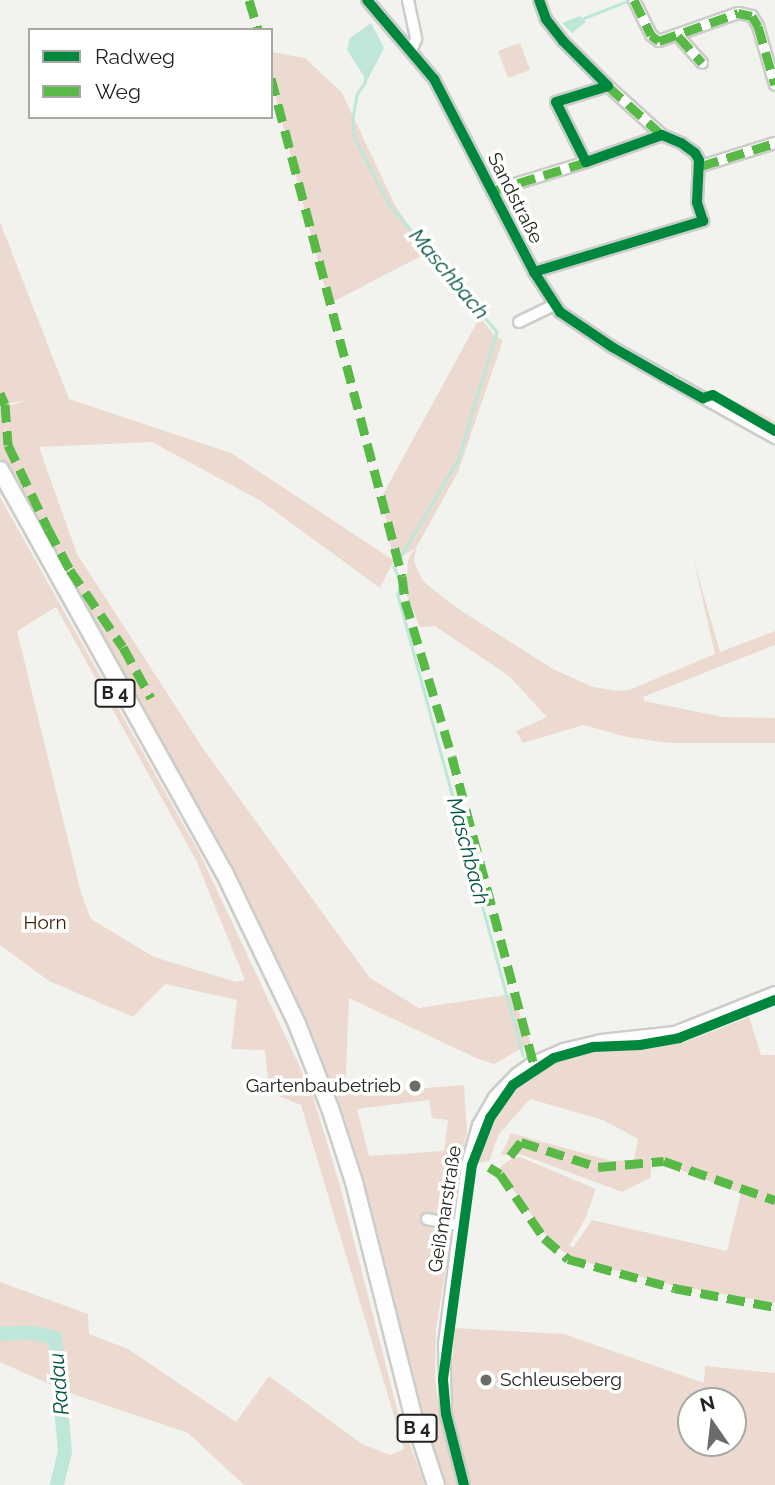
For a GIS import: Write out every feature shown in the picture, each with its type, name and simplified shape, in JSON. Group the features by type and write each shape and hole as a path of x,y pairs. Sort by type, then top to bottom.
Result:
{"highway":[{"name":"B 4","path":"0,470 246,915 316,1069 351,1183 412,1412 436,1485"},
{"name":"B 4","path":"0,486 169,786 248,937 300,1052 351,1183"},
{"name":"B 4","path":"363,1229 399,1394 430,1485"}],"street":[{"name":"Sandstraße","path":"367,0 434,79 534,272 554,305 579,327 612,347 775,438"},
{"path":"408,0 416,39 411,51"},
{"path":"534,272 703,221 697,202 701,166 695,153 662,135 608,86 563,41 546,19 539,0"},
{"path":"634,0 651,35 659,41 738,13 752,16 758,26 775,85"},
{"path":"678,36 702,63"},
{"path":"586,162 556,102 608,86"},
{"path":"492,191 662,135"},
{"path":"701,166 775,143"},
{"path":"519,322 554,305"},
{"name":"Geißmarstraße","path":"464,1485 446,1414 443,1379 458,1225 467,1164 478,1125 494,1097 516,1074 540,1058 578,1044 675,1032 775,992"},
{"name":"Geißmarstraße","path":"427,1219 458,1225"}],"green space":[{"path":"520,43 530,70 508,78 498,51"},
{"path":"273,52 305,58 342,93 395,205 427,253 329,304 273,87"},
{"path":"0,222 69,399 231,453 393,560 382,496 480,317 493,334 503,340 458,472 416,548 414,562 423,581 454,606 553,669 593,687 617,691 629,690 715,654 693,558 720,652 775,631 775,645 643,697 644,701 723,717 775,718 775,743 669,743 627,737 583,725 523,743 516,731 547,717 509,676 435,626 420,627 406,593 408,560 414,549 394,561 380,588 261,501 152,442 39,447 77,554 204,750 370,978 419,1008 512,994 531,1043 494,1064 349,998 345,1094 464,1085 467,1132 446,1231 451,1234 436,1330 435,1379 440,1418 459,1485 444,1485 434,1463 363,1180 277,960 195,800 57,564 0,458 0,409 27,400 5,404 0,401","holes":["429,1100 432,1118 448,1120 444,1151 369,1156 357,1109"]},
{"path":"709,389 768,417 775,422 775,428"},
{"name":"Horn","path":"0,497 201,856 312,1093 340,1186 397,1409 425,1485 244,1485 188,1433 67,1392 0,1362 0,1282 88,1314 89,1334 128,1349 236,1422 269,1376 362,1444 390,1455 404,1449 301,1105 269,1092 265,1050 231,1049 237,1000 165,984 133,1017 49,981 0,945","holes":["56,607 196,860 245,980 236,982 154,957 91,919 81,893 17,631"]},
{"path":"749,1017 761,1055 775,1055 775,1303 672,1285 592,1264 568,1255 552,1243 498,1169 512,1158 520,1157 596,1189 585,1219 569,1246 573,1248 592,1220 727,1251 741,1193 665,1164 652,1165 650,1178 622,1192 520,1154 501,1155 511,1133 612,1161 634,1160 638,1139 603,1120 530,1099 499,1134 489,1161 478,1163 482,1148 487,1148 475,1144 517,1086 555,1059 578,1052 648,1049 684,1042"},
{"path":"454,1328 564,1334 704,1383 705,1366 775,1373 775,1485 464,1485 443,1379 453,1356"}],"shaded area":[{"path":"580,16 586,22 572,33 562,23"},
{"path":"371,23 384,48 367,81 347,50 350,38"}],"waterway":[{"path":"584,18 630,0"},
{"name":"Maschbach","path":"366,75 365,83 357,95 353,117 354,136 389,204 497,332 458,460 402,555"},
{"name":"Maschbach","path":"394,567 401,582 398,595 523,1055"},
{"name":"Radau","path":"0,1334 33,1333 55,1338 65,1452 57,1485"}],"marked path":[{"path":"249,0 257,28"},
{"path":"634,0 651,35 659,41 738,13 752,16 758,26 775,85"},
{"path":"678,36 702,63"},
{"path":"273,86 402,576 405,601 452,757 533,1062"},
{"path":"608,86 662,135"},
{"path":"701,166 775,143"},
{"path":"492,191 586,162"},
{"path":"0,393 5,404 8,445 48,529 70,570 123,647 151,698"},
{"path":"510,1156 521,1142 598,1167 664,1161 775,1200"},
{"path":"489,1167 500,1174 544,1238 568,1259 674,1288 775,1307"}],"cycle path":[{"path":"367,0 434,79 534,272 560,312 612,347 670,380 703,398 713,395 775,431"},
{"path":"534,272 703,221 697,202 699,160 695,153 681,143 662,135 586,162 556,102 608,86 563,41 546,19 539,0"},
{"path":"464,1485 446,1414 443,1379 472,1165 490,1118 513,1085 554,1058 593,1047 640,1045 679,1038 775,1000"}],"place":[{"name":"Gartenbaubetrieb","path":"415,1086"},
{"name":"Schleuseberg","path":"486,1380"}]}
